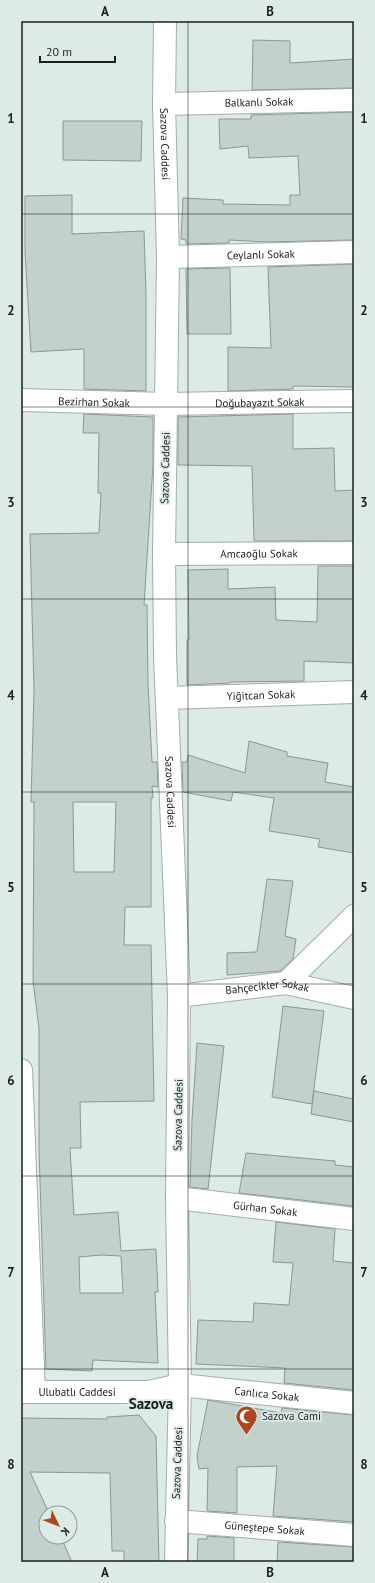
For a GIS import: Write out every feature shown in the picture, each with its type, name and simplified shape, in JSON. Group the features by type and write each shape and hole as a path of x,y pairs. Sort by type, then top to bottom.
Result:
{"street":[{"name":"Sazova Caddesi","path":"165,21 164,104 168,257 164,554 167,698 179,996 177,1198 180,1384 176,1562"},
{"name":"Balkanlı Sokak","path":"164,104 354,100"},
{"name":"Ceylanlı Sokak","path":"168,257 354,252"},
{"name":"Bezirhan Sokak","path":"21,400 166,404"},
{"name":"Doğubayazıt Sokak","path":"166,404 354,401"},
{"name":"Amcaoğlu Sokak","path":"164,554 354,553"},
{"name":"Yiğitcan Sokak","path":"167,698 354,692"},
{"path":"286,983 354,916"},
{"name":"Bahçecikler Sokak","path":"179,996 286,983 354,998"},
{"path":"21,1070 28,1392"},
{"name":"Gürhan Sokak","path":"177,1198 354,1219"},
{"name":"Ulubatlı Caddesi","path":"28,1392 148,1392 180,1384"},
{"name":"Canlıca Sokak","path":"180,1384 354,1403"},
{"name":"Güneştepe Sokak","path":"176,1521 354,1535"}],"building":[{"path":"253,40 290,41 290,63 354,59 354,88 252,90"},
{"path":"354,112 354,240 267,242 229,240 229,243 186,244 186,240 181,239 183,198 223,200 223,204 290,205 290,195 300,195 298,156 249,158 248,146 220,149 219,119 251,119 251,115"},
{"path":"63,121 142,121 141,161 63,160"},
{"path":"72,195 72,234 144,231 146,293 146,391 84,389 84,349 31,352 25,252 25,196"},
{"path":"354,264 354,387 293,386 293,389 228,391 228,347 271,348 268,267"},
{"path":"230,268 231,334 187,334 186,269"},
{"path":"84,414 153,417 153,465 144,605 147,605 148,684 152,762 157,762 158,787 152,786 153,798 151,798 151,907 125,907 124,945 151,945 154,1101 80,1102 81,1148 70,1148 74,1215 118,1212 121,1251 156,1249 158,1292 155,1292 158,1363 93,1360 92,1371 46,1369 39,1149 39,1028 33,981 34,802 31,802 34,690 30,534 99,533 101,493 98,493 99,433 83,433","holes":["73,802 116,802 114,872 74,872","101,1255 121,1256 123,1293 80,1293 79,1257"]},
{"path":"293,414 293,449 334,448 335,491 354,490 354,541 254,541 252,466 178,465 178,417"},
{"path":"318,566 354,566 353,663 304,661 304,681 230,682 187,685 187,640 189,640 188,570 228,569 228,589 275,587 276,620 317,622"},
{"path":"249,741 287,752 287,756 328,763 325,782 354,787 354,853 318,847 320,839 269,831 274,798 233,792 231,801 183,792 182,762 187,762 188,755 245,773"},
{"path":"267,879 293,881 285,936 296,939 293,959 280,971 227,975 227,953 257,952"},
{"path":"283,1006 324,1011 312,1104 272,1097"},
{"path":"197,1043 224,1046 208,1189 190,1187 192,1120"},
{"path":"314,1091 354,1099 354,1122 311,1114"},
{"path":"246,1153 335,1161 335,1165 354,1167 354,1206 239,1193"},
{"path":"276,1222 335,1229 333,1261 354,1263 354,1390 284,1383 285,1368 196,1364 198,1320 253,1322 254,1303 289,1305 293,1263 273,1262"},
{"path":"208,1400 281,1413 282,1408 354,1415 354,1522 273,1516 277,1466 237,1467 237,1513 207,1511 208,1468 199,1469 197,1456"},
{"path":"139,1415 156,1436 159,1562 124,1562 124,1551 112,1551 110,1473 30,1472 45,1505 38,1505 38,1545 65,1545 72,1562 21,1562 21,1418 107,1419 107,1417"},
{"path":"207,1536 234,1538 234,1562 197,1562 198,1539 207,1539"},
{"path":"278,1542 354,1547 354,1562 277,1562"}],"place":[{"name":"Sazova Cami","path":"247,1436"}],"district":[{"name":"Sazova","path":"151,1403"}]}
